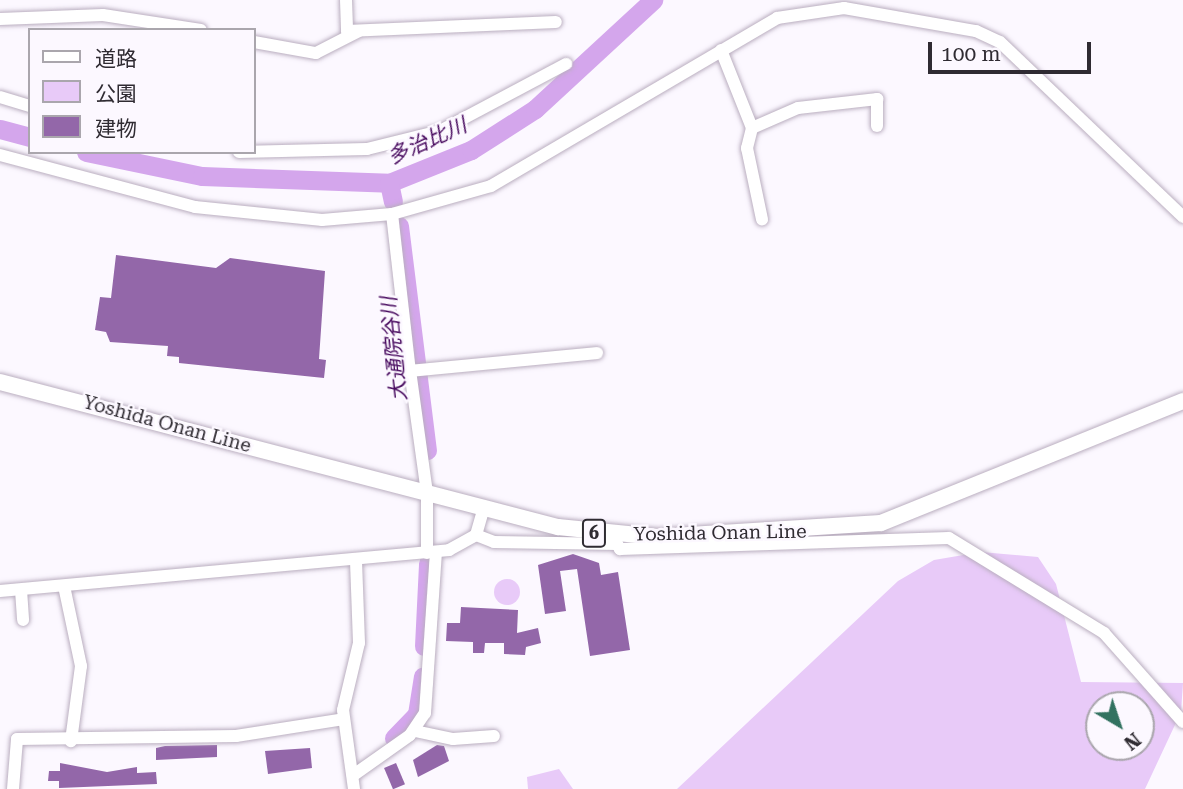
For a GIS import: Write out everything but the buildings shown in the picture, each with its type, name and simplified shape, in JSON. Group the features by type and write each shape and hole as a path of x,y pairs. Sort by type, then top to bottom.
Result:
{"main road":[{"name":"Yoshida Onan Line","path":"0,382 427,493 602,534 852,530 923,509 1183,401"}],"street":[{"path":"345,0 347,32 556,22"},
{"path":"0,155 195,207 322,220 392,214 491,186 777,18 809,10 853,9 976,31 1000,42 1183,217"},
{"path":"0,19 103,15 188,28"},
{"path":"256,42 316,53 359,31"},
{"path":"721,50 751,128 747,148 762,219"},
{"path":"256,152 367,149 440,131 566,64"},
{"path":"0,97 28,105"},
{"path":"751,128 798,108 877,99 877,126"},
{"path":"355,774 415,731 431,695 431,552 427,493 392,214"},
{"path":"410,370 597,352"},
{"path":"476,536 484,507"},
{"path":"0,591 356,562 431,552 476,536 494,542 617,544 620,549 949,538 1104,633 1183,722"},
{"path":"354,789 355,774 344,719 359,643 356,562"},
{"path":"64,586 81,666 71,741"},
{"path":"21,590 23,620"},
{"path":"13,789 5,774 17,738 71,741 236,736 344,719"},
{"path":"415,731 453,739 494,736"}],"green space":[{"path":"981,552 1038,557 1056,584 1081,682 1183,683 1181,712 1145,789 677,789 898,581 934,560"},
{"path":"507,579 516,583 520,592 516,601 507,605 498,601 494,592 498,583"},
{"path":"559,769 573,789 528,789 527,777"}],"waterway":[{"name":"多治比川","path":"96,154 202,176 389,183 471,150 535,109 653,0"},
{"name":"多治比川","path":"0,129 28,136"},
{"name":"大通院谷川","path":"389,183 393,202"},
{"name":"大通院谷川","path":"399,226 427,450"},
{"name":"大通院谷川","path":"424,646 428,563"},
{"name":"大通院谷川","path":"394,738 417,714 423,676"}]}
